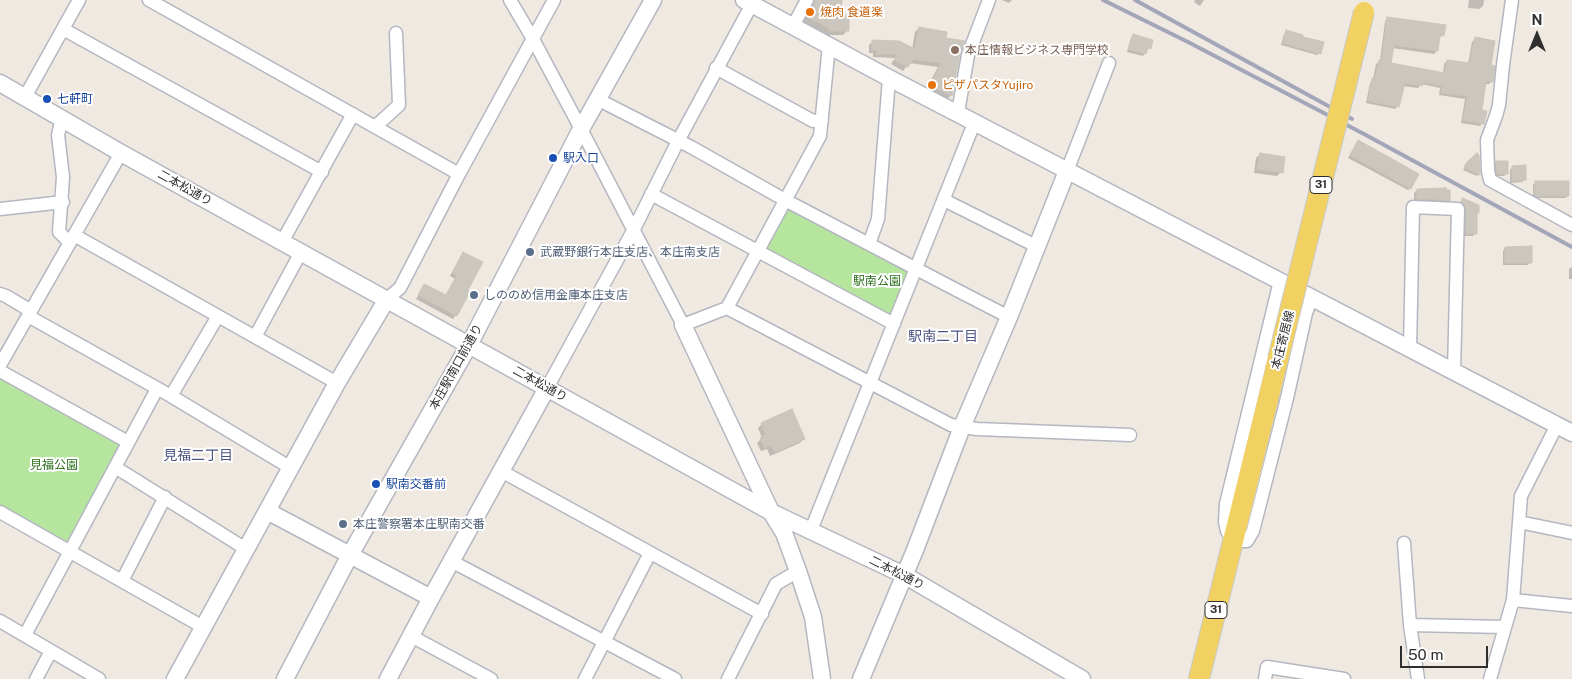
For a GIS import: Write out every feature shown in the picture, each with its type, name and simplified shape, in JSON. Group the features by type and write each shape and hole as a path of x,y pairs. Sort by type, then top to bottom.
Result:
{"main road":[{"name":"本庄寄居線","path":"1199,679 1365,6"}],"street":[{"path":"25,96 79,0"},
{"path":"149,0 459,174"},
{"path":"510,0 534,39 634,229 683,325 771,512 784,533 813,617 822,679"},
{"path":"174,679 337,384 387,300 400,288 459,174 554,0"},
{"name":"本庄駅南口前通り","path":"285,679 350,555 469,345 582,129 653,0"},
{"path":"793,26 807,0"},
{"path":"958,112 968,55 989,0"},
{"path":"1512,0 1499,106 1487,140 1490,180 1572,225"},
{"path":"388,679 634,229 748,2 889,78 958,112 1067,171 1572,433"},
{"path":"63,29 322,172"},
{"path":"375,127 399,105 396,33"},
{"path":"683,325 727,308 820,136 829,45"},
{"path":"861,679 915,550 962,427 1009,317 1109,62"},
{"path":"716,68 813,121 822,120"},
{"path":"869,244 878,219 889,78"},
{"name":"二本松通り","path":"0,83 282,242 771,512 904,575 1082,679"},
{"path":"599,100 1009,317"},
{"path":"282,242 353,114"},
{"path":"62,118 58,135 63,177 59,232 218,316 337,384"},
{"path":"811,530 975,121"},
{"path":"0,365 121,152"},
{"path":"651,194 894,324"},
{"path":"944,200 1036,246"},
{"path":"0,209 62,202"},
{"path":"1410,348 1413,207 1458,209 1454,372"},
{"path":"255,337 301,252"},
{"path":"1280,281 1226,504 1225,522 1227,531 1234,541 1247,541 1253,531 1306,313 1312,297"},
{"path":"0,294 6,296 29,314 291,468"},
{"path":"727,308 951,425 1130,435"},
{"path":"171,396 218,316"},
{"path":"0,371 128,442"},
{"path":"25,635 157,388"},
{"path":"1490,679 1513,600 1521,496 1557,425"},
{"path":"115,467 246,549"},
{"path":"500,471 762,614"},
{"path":"122,581 165,497"},
{"path":"267,511 431,598"},
{"path":"0,512 203,627"},
{"path":"1519,522 1572,533"},
{"path":"1404,543 1410,624 1418,679"},
{"path":"585,679 650,553"},
{"path":"451,561 675,679"},
{"path":"728,679 776,584 798,571"},
{"path":"1513,600 1572,606"},
{"path":"0,621 99,679"},
{"path":"1410,624 1505,627"},
{"path":"411,636 491,679"},
{"path":"36,679 51,651"},
{"path":"1264,679 1267,667 1344,679"}],"green space":[{"name":"駅南公園","path":"790,207 910,272 894,316 887,316 765,248 787,208"},
{"name":"見福公園","path":"0,371 128,442 70,551 0,512"}],"building":[{"path":"815,0 842,0 841,15 849,15 849,31 829,31 829,28 808,17"},
{"path":"1387,17 1446,25 1444,36 1440,35 1438,51 1394,45 1391,63 1445,73 1447,60 1470,63 1475,37 1495,41 1491,65 1495,66 1493,82 1486,81 1482,110 1487,111 1484,124 1463,120 1468,96 1441,93 1442,86 1423,82 1422,86 1405,83 1399,107 1368,101 1372,78 1375,79 1379,60 1382,60"},
{"path":"919,27 947,32 946,38 965,41 960,53 952,96 930,85 941,63 913,59 908,67 894,60 897,54 877,54 877,50 872,50 872,40 899,41 915,49"},
{"path":"1286,30 1303,35 1303,37 1324,42 1321,54 1283,43"},
{"path":"1133,34 1153,40 1151,49 1148,48 1146,54 1128,49"},
{"path":"1358,140 1419,174 1411,189 1350,155"},
{"path":"1260,153 1285,157 1283,173 1257,169"},
{"path":"1477,153 1479,155 1480,175 1464,167"},
{"path":"1496,161 1508,161 1508,174 1497,174"},
{"path":"1526,165 1526,180 1512,181 1512,166"},
{"path":"1535,181 1569,181 1569,196 1537,196 1535,195"},
{"path":"1446,188 1446,190 1450,190 1450,201 1417,199 1417,189"},
{"path":"1462,198 1479,205 1477,234 1466,234 1466,209"},
{"path":"1532,246 1532,263 1505,263 1505,247"},
{"path":"463,252 483,262 457,316 418,295 424,284 446,295 457,275 453,273"},
{"path":"792,409 805,439 775,452 771,445 765,448 760,438 766,435 761,423"}],"railway":[{"path":"1103,0 1364,134 1572,247"},
{"path":"1135,0 1352,119"}],"place":[{"name":"焼肉 食道楽","path":"810,12"},
{"name":"本庄情報ビジネス専門学校","path":"955,50"},
{"name":"ピザパスタYujiro","path":"932,85"},
{"name":"七軒町","path":"47,99"},
{"name":"駅入口","path":"553,158"},
{"name":"武蔵野銀行本庄支店、本庄南支店","path":"530,252"},
{"name":"しののめ信用金庫本庄支店","path":"474,295"},
{"name":"駅南交番前","path":"376,484"},
{"name":"本庄警察署本庄駅南交番","path":"343,524"}],"district":[{"name":"駅南二丁目","path":"943,337"},
{"name":"見福二丁目","path":"198,456"}]}
